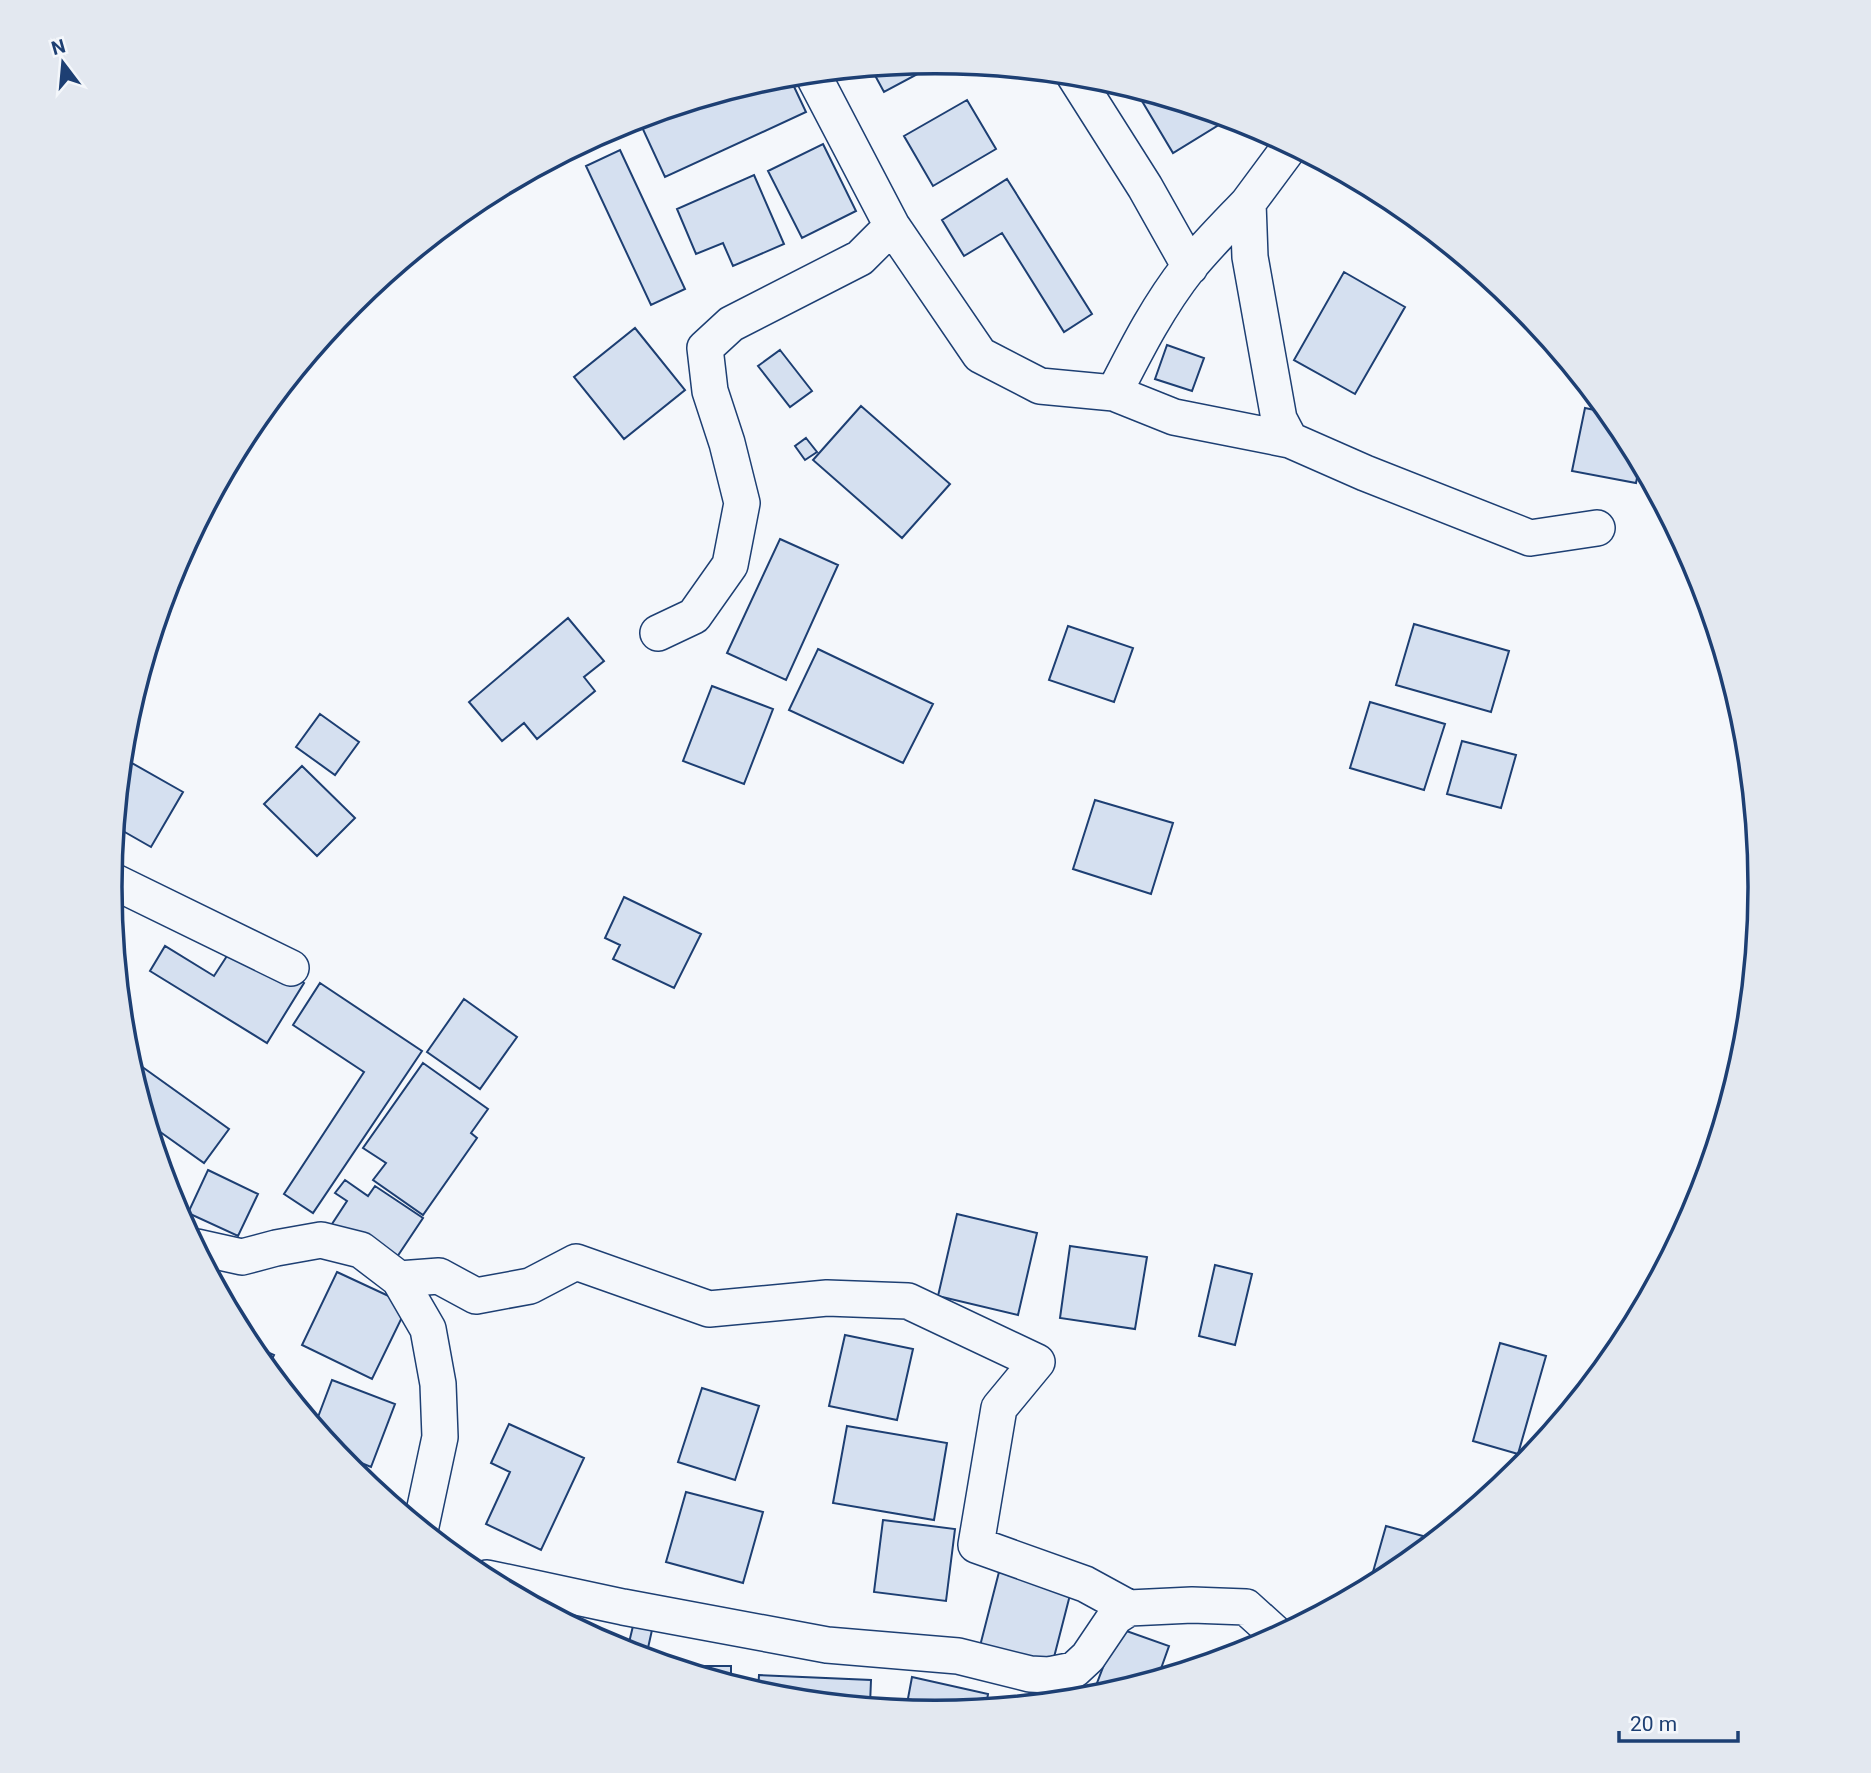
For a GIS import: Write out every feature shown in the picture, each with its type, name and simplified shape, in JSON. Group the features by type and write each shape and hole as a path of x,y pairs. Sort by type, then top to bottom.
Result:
{"street":[{"path":"817,82 891,226 981,355 1040,386 1114,393 1174,417 1290,440 1365,473 1530,538 1597,528"},
{"path":"1082,87 1145,187 1189,267"},
{"path":"1114,393 1139,344 1189,267 1248,203 1285,153"},
{"path":"1248,203 1250,257 1279,419 1290,440"},
{"path":"658,633 694,616 730,565 742,503 710,391 705,348 732,324 860,258 891,226"},
{"path":"122,885 290,968"},
{"path":"208,1249 242,1257 321,1240 360,1250 400,1279 428,1329 438,1384 440,1437 423,1517"},
{"path":"400,1279 439,1276 476,1296 530,1286 576,1262 709,1309 827,1298 908,1301 1037,1362 999,1408 976,1545 1085,1584 1129,1608"},
{"path":"520,1585 827,1645 958,1656 1030,1674 1049,1675 1074,1670 1088,1657 1115,1617 1129,1608 1192,1605 1246,1607 1269,1628"}],"building":[{"path":"917,74 884,92 875,76"},
{"path":"794,86 806,112 665,177 643,128 725,101"},
{"path":"967,100 996,149 933,186 904,136"},
{"path":"1141,100 1219,125 1173,153"},
{"path":"823,144 856,211 802,238 768,171"},
{"path":"620,150 685,289 651,305 586,166"},
{"path":"754,175 784,244 733,266 723,243 696,254 677,209"},
{"path":"1007,179 1092,314 1064,332 1002,233 964,256 942,220"},
{"path":"1344,272 1405,307 1355,394 1294,360"},
{"path":"635,328 685,390 624,439 574,377"},
{"path":"1167,345 1204,358 1192,391 1155,379"},
{"path":"780,350 812,391 790,407 758,366"},
{"path":"861,406 950,484 902,538 813,460"},
{"path":"1585,408 1593,410 1637,476 1636,483 1572,471"},
{"path":"806,438 817,452 805,460 795,446"},
{"path":"780,539 838,565 786,680 727,653"},
{"path":"568,618 604,661 584,677 595,691 537,739 524,723 502,741 469,702"},
{"path":"1414,624 1509,651 1491,712 1396,685"},
{"path":"1068,626 1133,648 1114,702 1049,680"},
{"path":"818,649 933,704 903,763 789,710"},
{"path":"712,686 773,709 744,784 683,761"},
{"path":"1370,702 1445,724 1424,790 1350,768"},
{"path":"320,714 359,742 335,775 296,747"},
{"path":"1462,741 1516,755 1501,808 1447,794"},
{"path":"132,763 183,792 151,847 124,832"},
{"path":"302,766 355,818 317,856 264,804"},
{"path":"1095,800 1173,823 1151,894 1073,869"},
{"path":"624,897 701,934 674,988 613,959 620,945 605,938"},
{"path":"236,942 304,983 267,1043 150,971 165,946 214,976"},
{"path":"320,983 422,1051 313,1213 284,1194 364,1072 293,1025"},
{"path":"464,999 517,1037 480,1089 427,1052"},
{"path":"423,1063 488,1109 471,1133 477,1138 423,1215 373,1180 386,1163 363,1148"},
{"path":"143,1068 229,1129 204,1163 161,1133"},
{"path":"208,1170 258,1194 238,1236 192,1215 189,1210"},
{"path":"345,1180 368,1196 375,1186 423,1218 395,1260 332,1224 347,1201 335,1193"},
{"path":"957,1214 1037,1233 1018,1315 938,1296"},
{"path":"1070,1246 1147,1257 1135,1329 1060,1318"},
{"path":"1215,1265 1252,1274 1235,1345 1199,1336"},
{"path":"337,1272 408,1305 372,1379 302,1345"},
{"path":"845,1335 913,1349 897,1420 829,1406"},
{"path":"1500,1343 1546,1356 1518,1452 1473,1441"},
{"path":"332,1380 395,1404 371,1467 364,1464 318,1416"},
{"path":"702,1388 759,1406 735,1480 678,1462"},
{"path":"509,1424 584,1458 541,1550 486,1524 510,1472 491,1463"},
{"path":"847,1426 947,1443 934,1520 833,1503"},
{"path":"686,1492 763,1512 743,1583 666,1562"},
{"path":"883,1520 955,1529 946,1601 874,1592"},
{"path":"1386,1526 1423,1536 1387,1562 1373,1571"},
{"path":"999,1572 1071,1591 1052,1665 980,1646"},
{"path":"633,1626 652,1630 648,1647 630,1640"},
{"path":"1118,1628 1169,1646 1161,1667 1097,1683"},
{"path":"706,1666 731,1666 731,1673"},
{"path":"759,1675 871,1680 870,1697 829,1693 759,1680"},
{"path":"912,1677 988,1694 987,1698 908,1699"}]}
